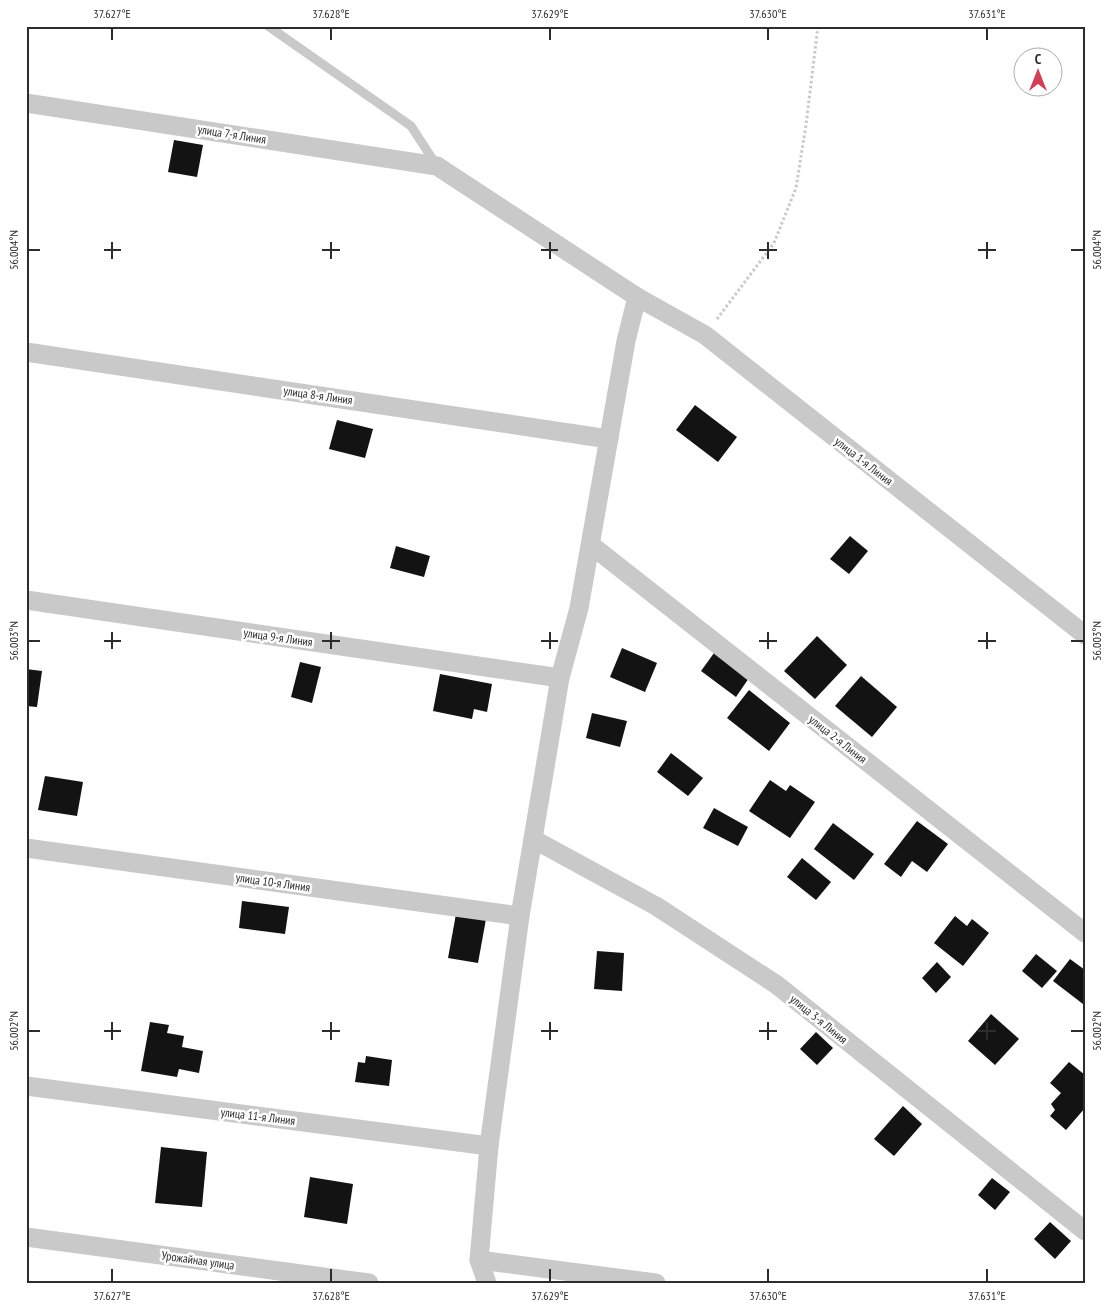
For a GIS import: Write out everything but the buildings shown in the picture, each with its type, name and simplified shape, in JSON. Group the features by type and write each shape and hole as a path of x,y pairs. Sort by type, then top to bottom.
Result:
{"street":[{"name":"улица 7-я Линия","path":"26,102 438,166"},
{"name":"улица 1-я Линия","path":"438,166 637,296 705,335 1085,635"},
{"path":"488,1283 479,1260 489,1146 520,916 560,678 579,608 626,341 637,296"},
{"name":"улица 8-я Линия","path":"26,352 610,438"},
{"name":"улица 2-я Линия","path":"591,545 1085,933"},
{"name":"улица 9-я Линия","path":"26,600 560,678"},
{"name":"улица 3-я Линия","path":"533,839 656,906 777,986 1085,1231"},
{"name":"улица 10-я Линия","path":"26,848 520,916"},
{"name":"улица 11-я Линия","path":"26,1086 489,1146"},
{"name":"Урожайная улица","path":"26,1237 369,1283"},
{"path":"479,1260 656,1283"}],"lane":[{"path":"268,26 411,126 438,166"}],"path":[{"path":"705,335 774,243 796,188 818,26"}]}
